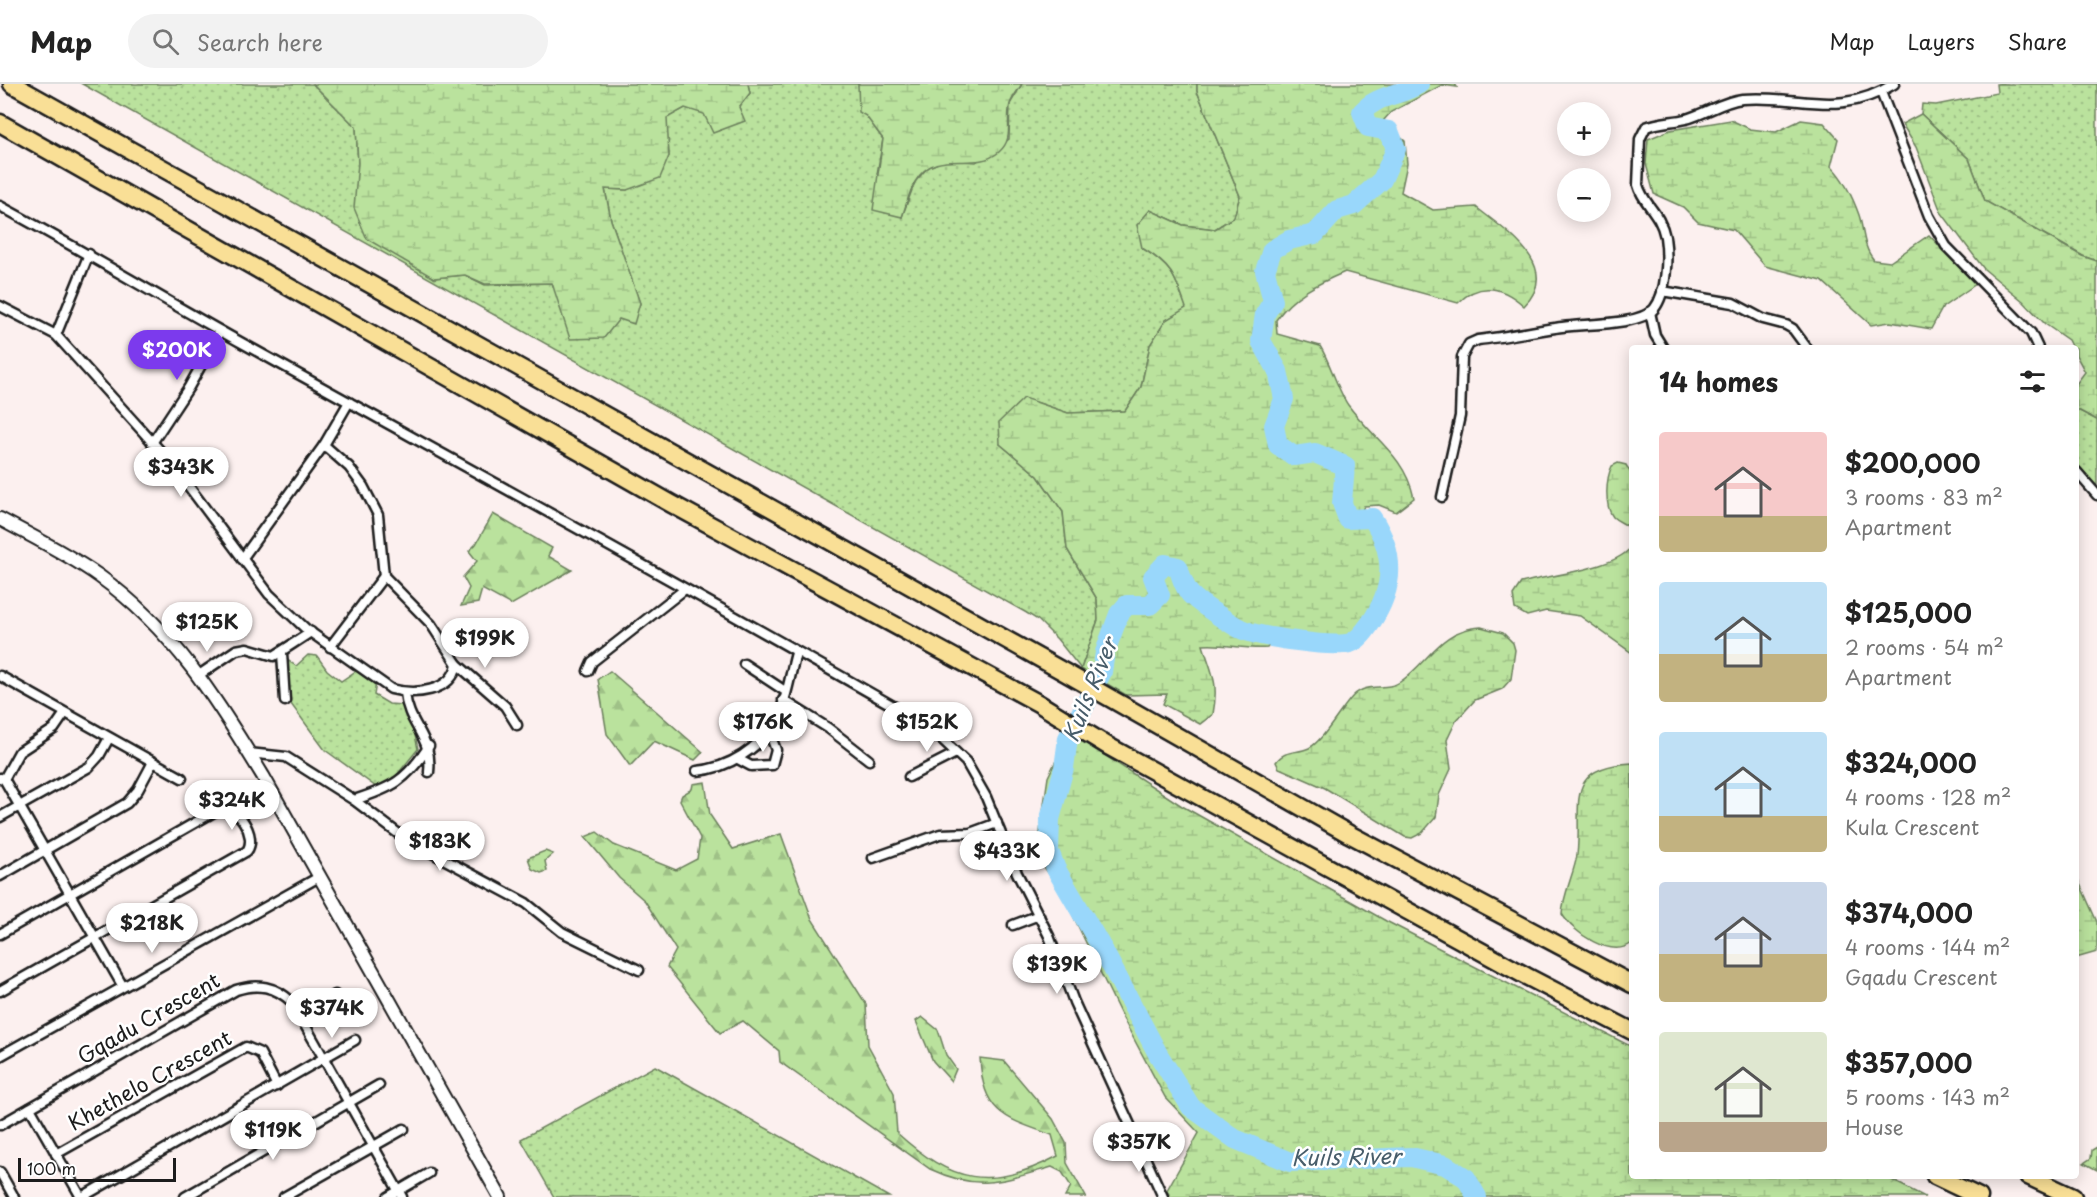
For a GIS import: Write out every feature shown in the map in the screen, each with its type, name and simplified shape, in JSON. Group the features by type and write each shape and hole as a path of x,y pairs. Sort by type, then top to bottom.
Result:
{"highway":[{"path":"12,84 1127,707 1349,834 1629,982"},
{"path":"0,123 670,503 1047,708 1108,746 1526,976 1629,1029"},
{"path":"1941,1179 1979,1197"},
{"path":"2034,1179 2073,1197"}],"main road":[{"path":"0,519 100,577 161,631 199,675 224,709 500,1197"}],"street":[{"path":"1661,345 1655,335 1650,312 1662,291 1665,238 1659,217 1638,185 1640,139 1646,128 1687,119 1742,99 1827,105 1851,102 1881,92 1894,84"},
{"path":"1881,92 1929,216 1946,246 2031,333 2037,345"},
{"path":"0,206 928,726 966,762 981,788 1017,873 1039,915 1074,1002 1163,1197"},
{"path":"56,335 89,254"},
{"path":"1662,291 1733,303 1763,319 1793,329 1805,345"},
{"path":"0,306 56,335 172,464 269,594 310,632 385,686 405,693 440,686 454,672 457,664"},
{"path":"1442,497 1460,416 1462,357 1469,344 1478,340 1557,327 1610,324 1650,312"},
{"path":"152,443 189,387 220,331"},
{"path":"242,559 324,445 350,402"},
{"path":"324,445 349,467 363,486 378,515 384,576 431,624 457,664 506,706 517,725"},
{"path":"2079,474 2097,495"},
{"path":"330,647 384,576"},
{"path":"588,671 592,662 685,588"},
{"path":"199,675 236,650 247,648 270,657 282,653 310,632"},
{"path":"697,771 727,766 738,759 775,721 796,652"},
{"path":"282,653 285,701"},
{"path":"744,664 869,760"},
{"path":"0,676 182,778"},
{"path":"405,693 406,704 429,746 429,772"},
{"path":"65,713 54,729 20,752 2,778 122,985"},
{"path":"738,759 751,766 772,765 776,750 768,729"},
{"path":"0,817 89,767 99,756 108,738"},
{"path":"354,800 390,788 420,759 429,746"},
{"path":"249,753 286,757 354,800 404,838 526,903 562,932 639,970"},
{"path":"909,777 956,753"},
{"path":"0,876 127,803 138,790 153,762"},
{"path":"0,934 219,809 230,807 234,810 250,836 251,844 247,851 0,992"},
{"path":"873,858 940,834 970,833 997,823"},
{"path":"0,1056 122,985 319,877"},
{"path":"1013,925 1039,915"},
{"name":"Gqadu Crescent","path":"0,1125 236,990 258,986 283,993 299,1013 400,1194"},
{"path":"299,1013 335,995"},
{"path":"30,1108 82,1197 324,1060 355,1040"},
{"name":"Khethelo Crescent","path":"56,1154 246,1047 256,1049 260,1053 277,1086"},
{"path":"185,1197 379,1085"},
{"path":"284,1197 404,1129"},
{"path":"0,1172 14,1197"},
{"path":"388,1197 400,1194 429,1173"}],"green space":[{"path":"82,84 313,84 356,127 358,163 434,278 465,275 485,285 552,283 619,319 640,304 611,220 605,189 627,190 669,156 666,118 685,108 744,121 739,107 750,93 748,84 858,84 866,116 883,139 877,174 902,217 915,182 928,167 946,160 976,162 1009,139 1010,104 1022,84 1197,84 1197,91 1240,196 1234,217 1215,229 1183,225 1150,210 1142,248 1160,260 1171,273 1187,309 1166,320 1150,345 1141,387 1125,411 1068,413 1024,398 1000,444 1038,476 1063,512 1067,549 1097,599 1098,620 1081,669 1057,639 1038,620 1025,612"},
{"path":"313,84 748,84 750,93 739,107 745,121 713,133 704,114 685,108 667,118 669,156 660,178 627,190 605,189 611,220 640,303 634,324 619,319 604,338 570,339 552,283 485,284 465,275 434,278 367,239 354,208 358,163 356,127"},
{"path":"858,84 1022,84 1010,104 1008,135 1004,147 989,158 978,161 944,162 924,171 913,186 902,217 873,210 883,139 866,116 859,112"},
{"path":"1197,84 1455,84 1457,87 1442,85 1391,112 1383,121 1405,141 1407,164 1401,192 1433,210 1476,207 1526,250 1534,263 1537,277 1535,291 1524,306 1508,294 1491,289 1475,292 1458,303 1345,272 1298,297 1276,320 1277,334 1320,346 1344,399 1357,417 1395,458 1410,483 1414,498 1396,512 1379,505 1364,506 1359,517 1372,518 1380,531 1389,556 1390,569 1386,595 1362,634 1353,642 1340,645 1312,644 1276,636 1267,648 1203,645 1214,678 1215,694 1213,714 1200,724 1163,704 1167,694 1126,695 1081,669 1098,620 1097,599 1067,549 1063,512 1038,476 1000,444 999,422 1024,398 1068,413 1125,411 1141,387 1150,345 1166,320 1186,308 1179,288 1166,266 1142,248 1137,225 1150,210 1183,225 1215,229 1234,217 1240,196 1197,91"},
{"path":"1996,84 2097,84 2097,261 2083,256 1985,201 1969,159 1921,114 1922,104 1936,105 1997,93"},
{"path":"1921,114 1969,159 1985,201 2082,256 2097,261 2097,420 2079,411 2079,380 2085,372 2079,361 2079,345 2070,345 2068,340 2045,324 2023,301 1984,269 1941,212 1916,147 1902,124"},
{"path":"1731,120 1750,129 1776,132 1801,120 1824,123 1838,139 1831,166 1851,195 1859,215 1864,239 1874,260 1890,262 1929,235 1976,284 1943,307 1931,329 1890,322 1871,325 1822,281 1765,266 1734,230 1698,222 1683,207 1654,194 1646,164 1648,139 1670,130"},
{"path":"2079,411 2097,420 2097,486 2079,469"},
{"path":"1618,463 1626,465 1629,470 1629,527 1613,517 1608,506 1608,477 1612,466"},
{"path":"493,514 552,548 548,556 572,570 511,605 482,589 478,603 461,606 469,588 463,577 477,561 469,551 476,544"},
{"path":"1629,548 1629,651 1580,616 1546,611 1527,616 1515,609 1513,595 1521,583 1581,570 1613,560"},
{"path":"1481,627 1503,633 1513,643 1515,650 1511,679 1502,689 1475,700 1456,721 1447,740 1451,769 1439,795 1436,817 1422,833 1412,838 1405,837 1325,788 1279,768 1276,762 1283,755 1305,750 1315,744 1353,696 1365,689 1400,682 1445,640 1467,629"},
{"path":"308,655 317,656 327,670 341,681 356,671 376,683 374,695 389,704 402,705 413,726 418,749 383,792 325,750 288,700 286,659 296,666"},
{"path":"610,671 703,752 695,760 654,741 630,766 607,734 598,679"},
{"path":"1077,737 1182,806 1386,921 1629,1045 1629,1179 1890,1179 1925,1197 1170,1197 1167,1190 1199,1133 1165,1097 1120,1013 1062,893 1044,867 1039,838 1048,777 1061,750"},
{"path":"1629,763 1629,944 1614,948 1593,942 1583,936 1562,914 1577,855 1580,792 1585,781 1594,772 1609,766"},
{"path":"705,782 710,815 733,849 781,834 812,919 866,1004 868,1045 894,1093 897,1133 935,1162 972,1176 991,1177 1012,1174 1058,1156 1052,1135 1009,1118 991,1102 982,1076 980,1058 1004,1061 1053,1119 1066,1143 1067,1163 1086,1197 1065,1197 1071,1186 1062,1172 1052,1167 991,1182 963,1180 930,1169 780,1062 779,1051 743,1021 720,1033 667,967 676,950 645,901 619,878 585,837 597,832 614,845 676,870 697,859 700,838 680,800 682,795 692,789 693,784"},
{"path":"545,851 553,854 545,861 547,871 541,873 532,869 528,858"},
{"path":"2079,882 2097,922 2097,952 2079,957"},
{"path":"922,1017 938,1030 946,1055 956,1069 951,1081 933,1061 916,1021"},
{"path":"655,1066 889,1197 554,1197 521,1139"},
{"path":"2097,1147 2097,1170 2084,1163 2091,1158 2092,1150"}],"waterway":[{"name":"Kuils River","path":"1419,84 1375,102 1362,112 1368,127 1389,131 1396,149 1382,180 1354,205 1337,210 1315,234 1289,240 1272,250 1265,271 1273,301 1265,314 1261,341 1278,371 1284,399 1274,426 1278,445 1294,456 1315,453 1345,466 1342,503 1348,519 1372,518 1380,531 1389,558 1388,584 1378,611 1362,635 1350,643 1313,643 1263,635 1241,629 1201,604 1187,590 1178,567 1165,564 1153,577 1160,595 1150,605 1127,605 1119,614 1105,652 1102,672 1068,738 1064,768 1050,819 1049,851 1056,869 1102,948 1158,1054 1191,1107 1235,1139 1290,1162 1411,1157 1445,1165 1466,1178 1477,1197"}]}
